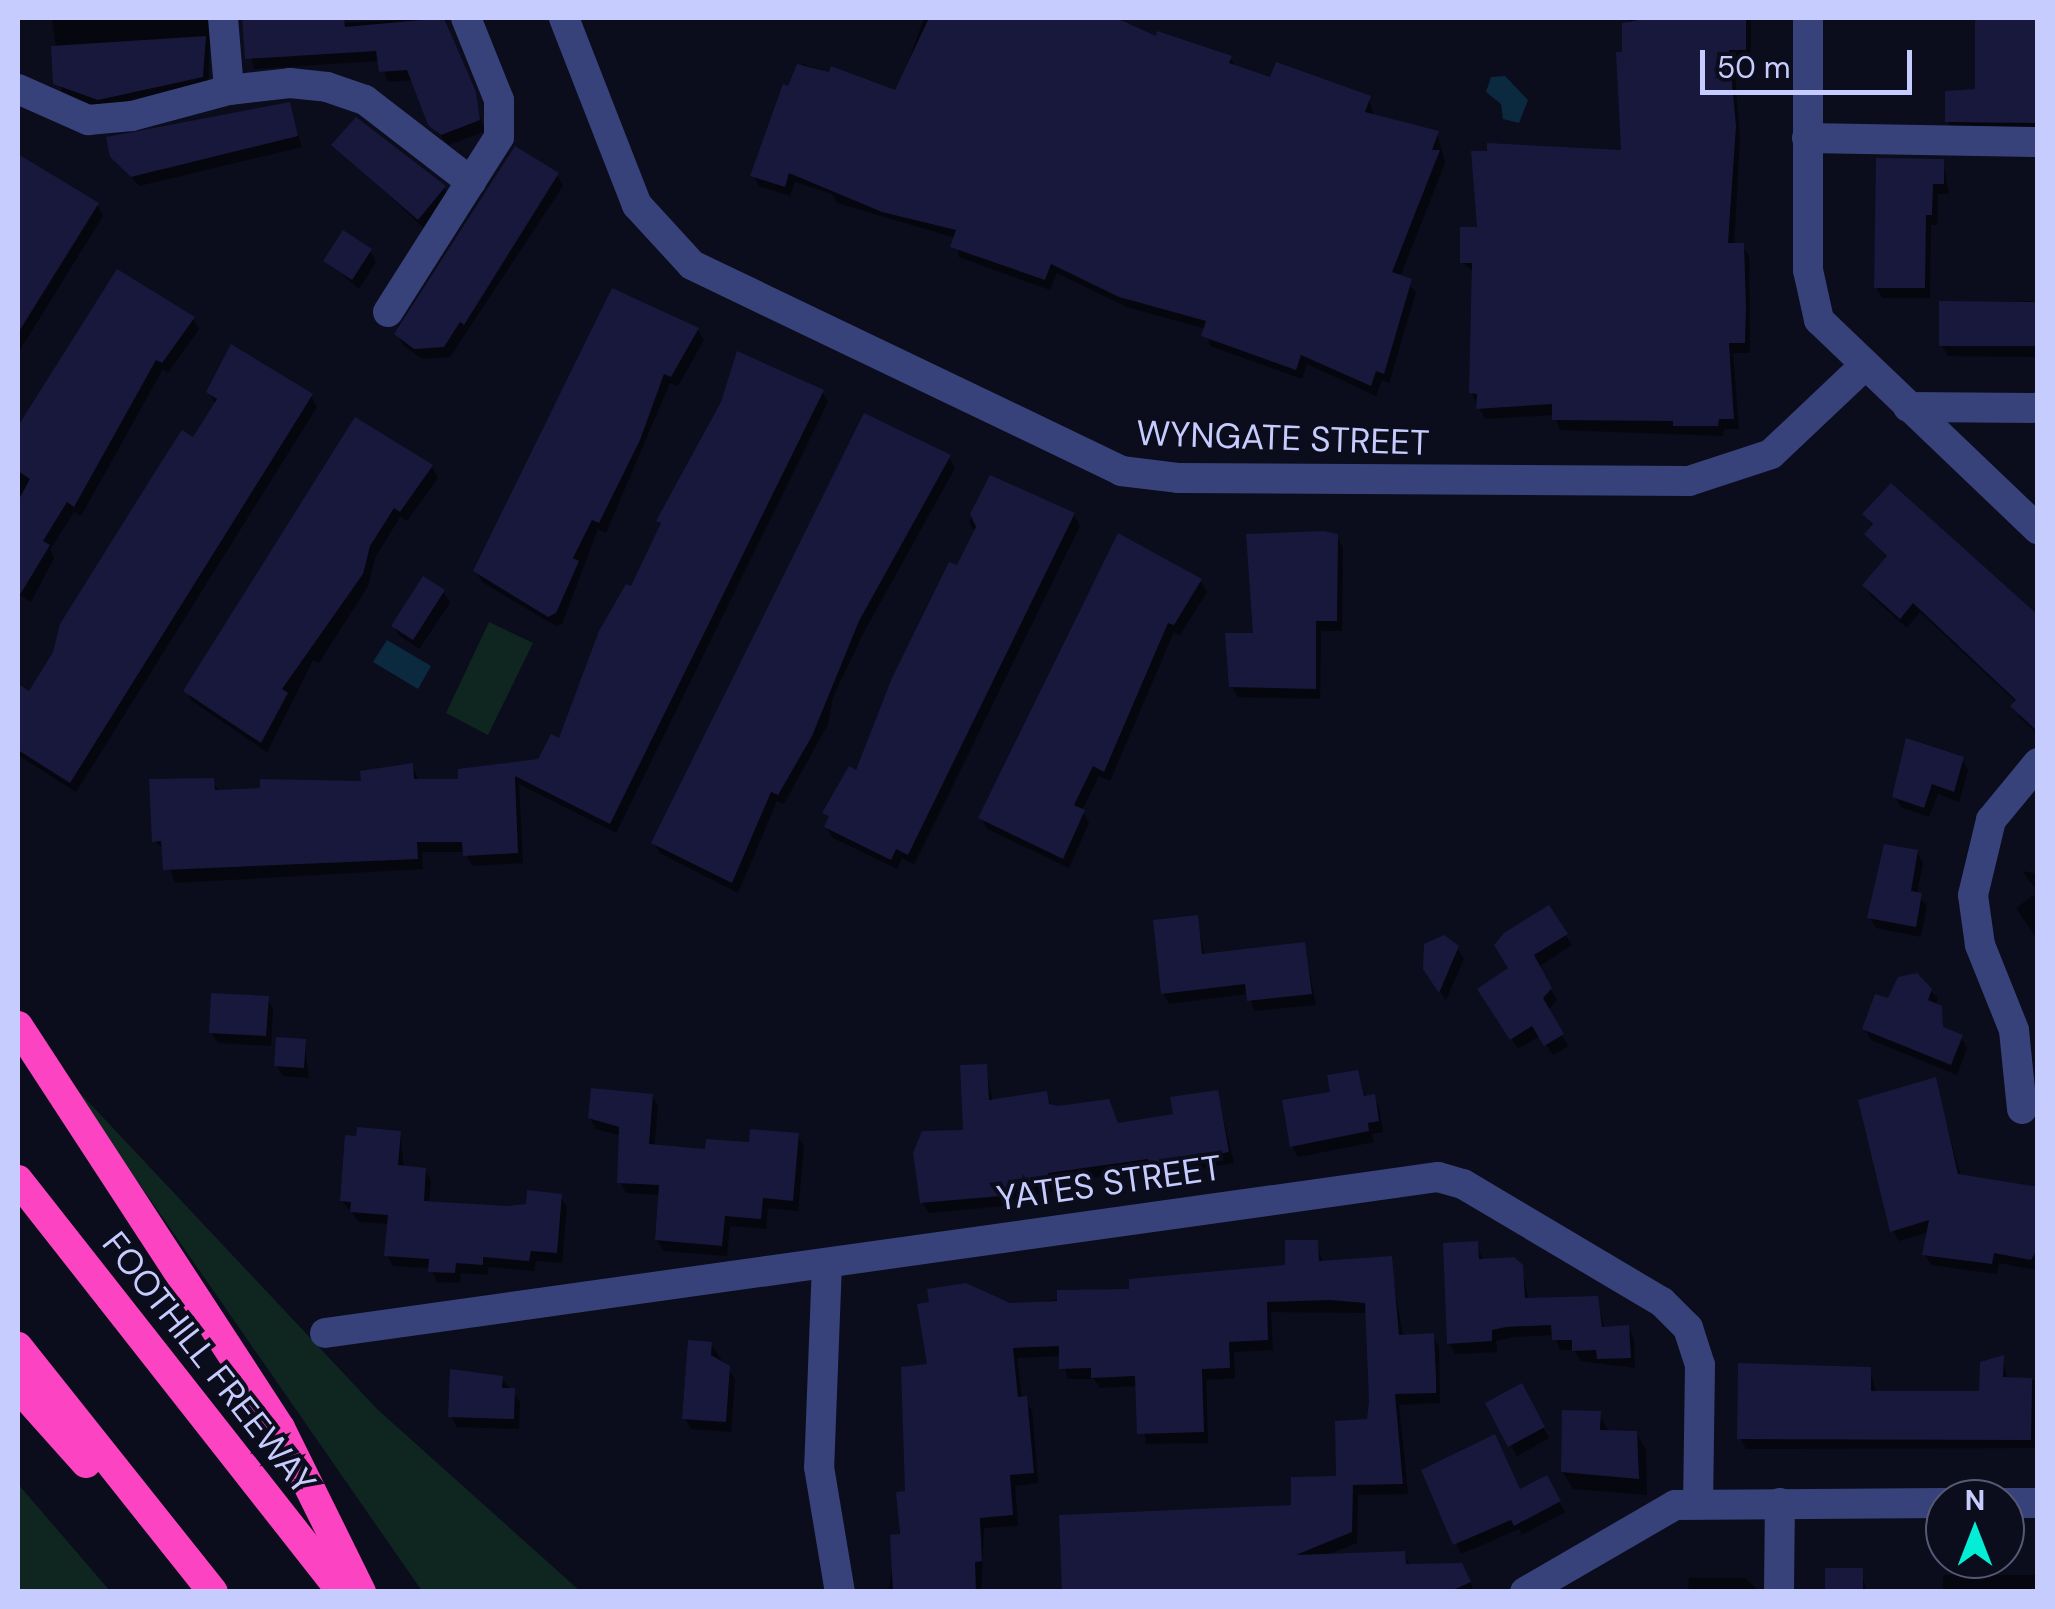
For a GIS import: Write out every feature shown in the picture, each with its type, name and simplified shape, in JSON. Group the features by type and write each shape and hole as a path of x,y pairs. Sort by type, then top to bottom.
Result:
{"highway":[{"path":"18,1026 280,1428 360,1592"},
{"name":"FOOTHILL FREEWAY","path":"18,1180 342,1592"},
{"path":"18,1347 213,1592"},
{"path":"18,1387 201,1592"}],"street":[{"path":"223,18 229,90"},
{"path":"388,312 500,137 500,100 466,18"},
{"name":"WYNGATE STREET","path":"564,18 637,206 656,234 692,265 1120,471 1194,478 1689,481 1772,454 1863,368"},
{"path":"1808,18 1807,138 1814,306 1825,330 1863,368 2038,529"},
{"path":"18,89 88,120 132,116 229,90 290,83 364,100 471,182"},
{"path":"1807,138 2038,142"},
{"path":"1908,407 2038,408"},
{"path":"2022,1109 2014,1030 1980,945 1973,895 1991,820 2038,763"},
{"name":"YATES STREET","path":"325,1333 1438,1177 1463,1184 1662,1302 1688,1328 1700,1365 1698,1503"},
{"path":"827,1263 819,1468 840,1592"},
{"path":"1525,1592 1651,1513 1698,1503 1925,1503"},
{"path":"1779,1592 1780,1503"}],"green space":[{"path":"489,622 533,643 488,735 446,713"},
{"path":"65,1077 377,1409 580,1591 422,1591"},
{"path":"18,1484 110,1591 18,1591"}],"water":[{"path":"1505,76 1528,100 1519,123 1503,119 1501,104 1486,92 1491,77"},
{"path":"387,640 431,666 418,689 373,662"}],"building":[{"path":"242,18 344,19 345,27 444,18 476,92 480,120 441,135 428,125 407,70 379,72 376,51 245,59"},
{"path":"929,18 1116,18 1156,36 1157,31 1232,56 1229,63 1270,77 1276,62 1371,96 1365,112 1439,131 1432,150 1440,150 1392,272 1412,279 1384,374 1376,371 1371,386 1301,355 1296,370 1201,336 1206,321 1119,297 1051,264 1045,280 950,247 956,230 882,212 789,173 785,187 750,176 783,84 788,86 797,64 829,72 831,66 895,90"},
{"path":"1649,18 1746,18 1746,50 1729,50 1736,126 1728,243 1744,243 1746,307 1745,343 1729,343 1734,419 1719,419 1718,426 1673,426 1673,421 1552,420 1552,404 1476,409 1477,394 1469,393 1472,263 1460,263 1460,227 1477,227 1471,151 1487,151 1487,143 1621,150 1616,52 1622,52 1622,23"},
{"path":"1975,18 2038,18 2038,123 1945,122 1945,91 1975,89"},
{"path":"206,36 203,77 98,100 53,84 51,46"},
{"path":"290,102 298,136 131,177 110,157 106,137"},
{"path":"356,117 446,186 418,220 331,145"},
{"path":"515,146 559,173 464,325 460,322 444,347 414,349 394,334"},
{"path":"18,154 99,203 18,333"},
{"path":"1876,158 1944,159 1944,184 1933,184 1932,215 1926,215 1925,288 1874,288"},
{"path":"343,230 372,249 352,280 323,261"},
{"path":"117,269 195,317 162,363 156,360 74,507 67,502 43,541 50,545 18,598 18,501 30,479 18,471 18,426"},
{"path":"612,288 699,328 671,377 664,374 640,440 599,523 592,520 573,558 579,561 556,613 548,617 473,571"},
{"path":"1939,301 2038,302 2038,346 1939,346"},
{"path":"231,344 313,394 70,783 18,750 18,684 29,691 53,652 60,624 167,453 182,430 193,437 217,399 206,392"},
{"path":"737,351 824,390 610,824 515,776 518,853 463,856 462,842 417,842 418,859 163,870 161,841 152,842 149,779 214,778 215,790 260,788 260,779 361,781 360,771 413,763 414,779 458,779 458,769 538,759 551,734 559,738 599,631 626,584 631,586 661,523 656,521 721,402"},
{"path":"864,413 951,455 859,621 812,736 778,795 771,792 732,883 651,843"},
{"path":"355,417 433,465 400,512 394,508 370,546 363,574 282,689 288,693 261,743 183,691"},
{"path":"990,475 1075,513 908,855 896,849 891,860 824,827 829,816 822,813 849,766 856,770 892,678 949,562 957,565 976,527 970,514"},
{"path":"1891,483 2038,615 2038,732 2010,706 2016,700 1913,603 1900,619 1862,585 1887,556 1864,534 1873,524 1862,514"},
{"path":"1118,533 1202,579 1174,625 1168,623 1104,772 1093,766 1074,805 1085,810 1063,859 978,818"},
{"path":"1246,534 1338,534 1337,621 1316,621 1316,689 1229,687 1225,633 1253,633"},
{"path":"423,576 445,590 413,640 391,626"},
{"path":"1906,738 1964,757 1954,792 1932,784 1924,808 1892,797"},
{"path":"1884,844 1918,850 1911,891 1922,893 1916,927 1867,918"},
{"path":"1549,905 1568,934 1534,955 1552,988 1543,998 1564,1034 1544,1046 1532,1026 1510,1040 1477,989 1508,968 1494,945 1504,933"},
{"path":"1198,915 1202,954 1305,942 1312,994 1247,1001 1245,984 1161,994 1153,920"},
{"path":"1444,935 1459,946 1439,993 1423,969 1424,944"},
{"path":"1917,973 1932,989 1928,1000 1942,1006 1943,1027 1963,1035 1951,1065 1862,1029 1875,994 1888,998 1898,977"},
{"path":"211,993 269,996 266,1036 209,1033"},
{"path":"276,1037 306,1039 304,1068 274,1066"},
{"path":"987,1064 989,1100 1047,1091 1049,1104 1058,1106 1109,1099 1118,1123 1173,1114 1170,1097 1218,1090 1229,1152 1149,1167 1148,1159 1048,1173 1049,1181 1000,1189 1001,1196 920,1203 913,1153 922,1131 963,1130 960,1065"},
{"path":"1358,1070 1364,1096 1375,1094 1379,1121 1368,1123 1369,1131 1290,1147 1282,1100 1330,1092 1327,1075"},
{"path":"1936,1077 1958,1174 2038,1187 2038,1248 2031,1260 1994,1253 1992,1264 1922,1255 1929,1220 1890,1232 1858,1100"},
{"path":"591,1088 653,1094 649,1144 705,1149 706,1139 749,1142 750,1129 799,1133 793,1201 763,1198 761,1219 725,1216 722,1246 655,1240 659,1185 617,1183 619,1127 588,1118"},
{"path":"357,1127 401,1131 398,1165 426,1168 424,1201 507,1206 526,1204 527,1190 562,1194 557,1253 531,1251 529,1261 483,1257 483,1265 456,1263 455,1273 428,1272 429,1259 384,1256 388,1215 350,1212 351,1202 340,1201 345,1135 356,1136"},
{"path":"1285,1240 1318,1240 1319,1261 1392,1256 1399,1335 1434,1333 1436,1377 1436,1393 1395,1394 1403,1484 1353,1485 1352,1532 1296,1555 1405,1551 1406,1564 1462,1563 1471,1582 1448,1592 1062,1592 1059,1515 1291,1505 1291,1477 1336,1476 1335,1421 1367,1419 1369,1401 1365,1303 1330,1300 1267,1302 1268,1340 1229,1342 1230,1368 1202,1369 1204,1432 1137,1434 1135,1376 1091,1378 1091,1368 1059,1369 1059,1346 1013,1348 1018,1397 1027,1396 1034,1473 1010,1475 1013,1515 980,1518 982,1561 975,1562 976,1592 893,1592 890,1535 900,1534 896,1492 905,1491 901,1367 927,1364 917,1304 929,1302 927,1289 966,1283 1010,1303 1057,1301 1057,1290 1129,1289 1129,1279 1285,1265"},
{"path":"1478,1241 1479,1259 1514,1257 1523,1265 1525,1298 1598,1296 1602,1327 1629,1325 1631,1358 1597,1359 1596,1350 1572,1351 1572,1340 1552,1340 1551,1325 1506,1327 1492,1330 1492,1341 1447,1344 1443,1243"},
{"path":"688,1340 712,1342 711,1355 730,1366 726,1422 682,1419"},
{"path":"2004,1355 2003,1377 2032,1378 2031,1440 1737,1439 1738,1363 1871,1367 1871,1391 1979,1391 1980,1362"},
{"path":"450,1369 503,1376 502,1388 515,1388 514,1419 448,1417"},
{"path":"1522,1383 1545,1427 1508,1447 1485,1403"},
{"path":"1562,1410 1601,1411 1600,1430 1637,1431 1639,1479 1561,1472"},
{"path":"1495,1434 1520,1489 1547,1475 1561,1501 1514,1526 1511,1520 1453,1545 1421,1470"},
{"path":"1825,1568 1863,1568 1863,1592 1825,1592"}]}
